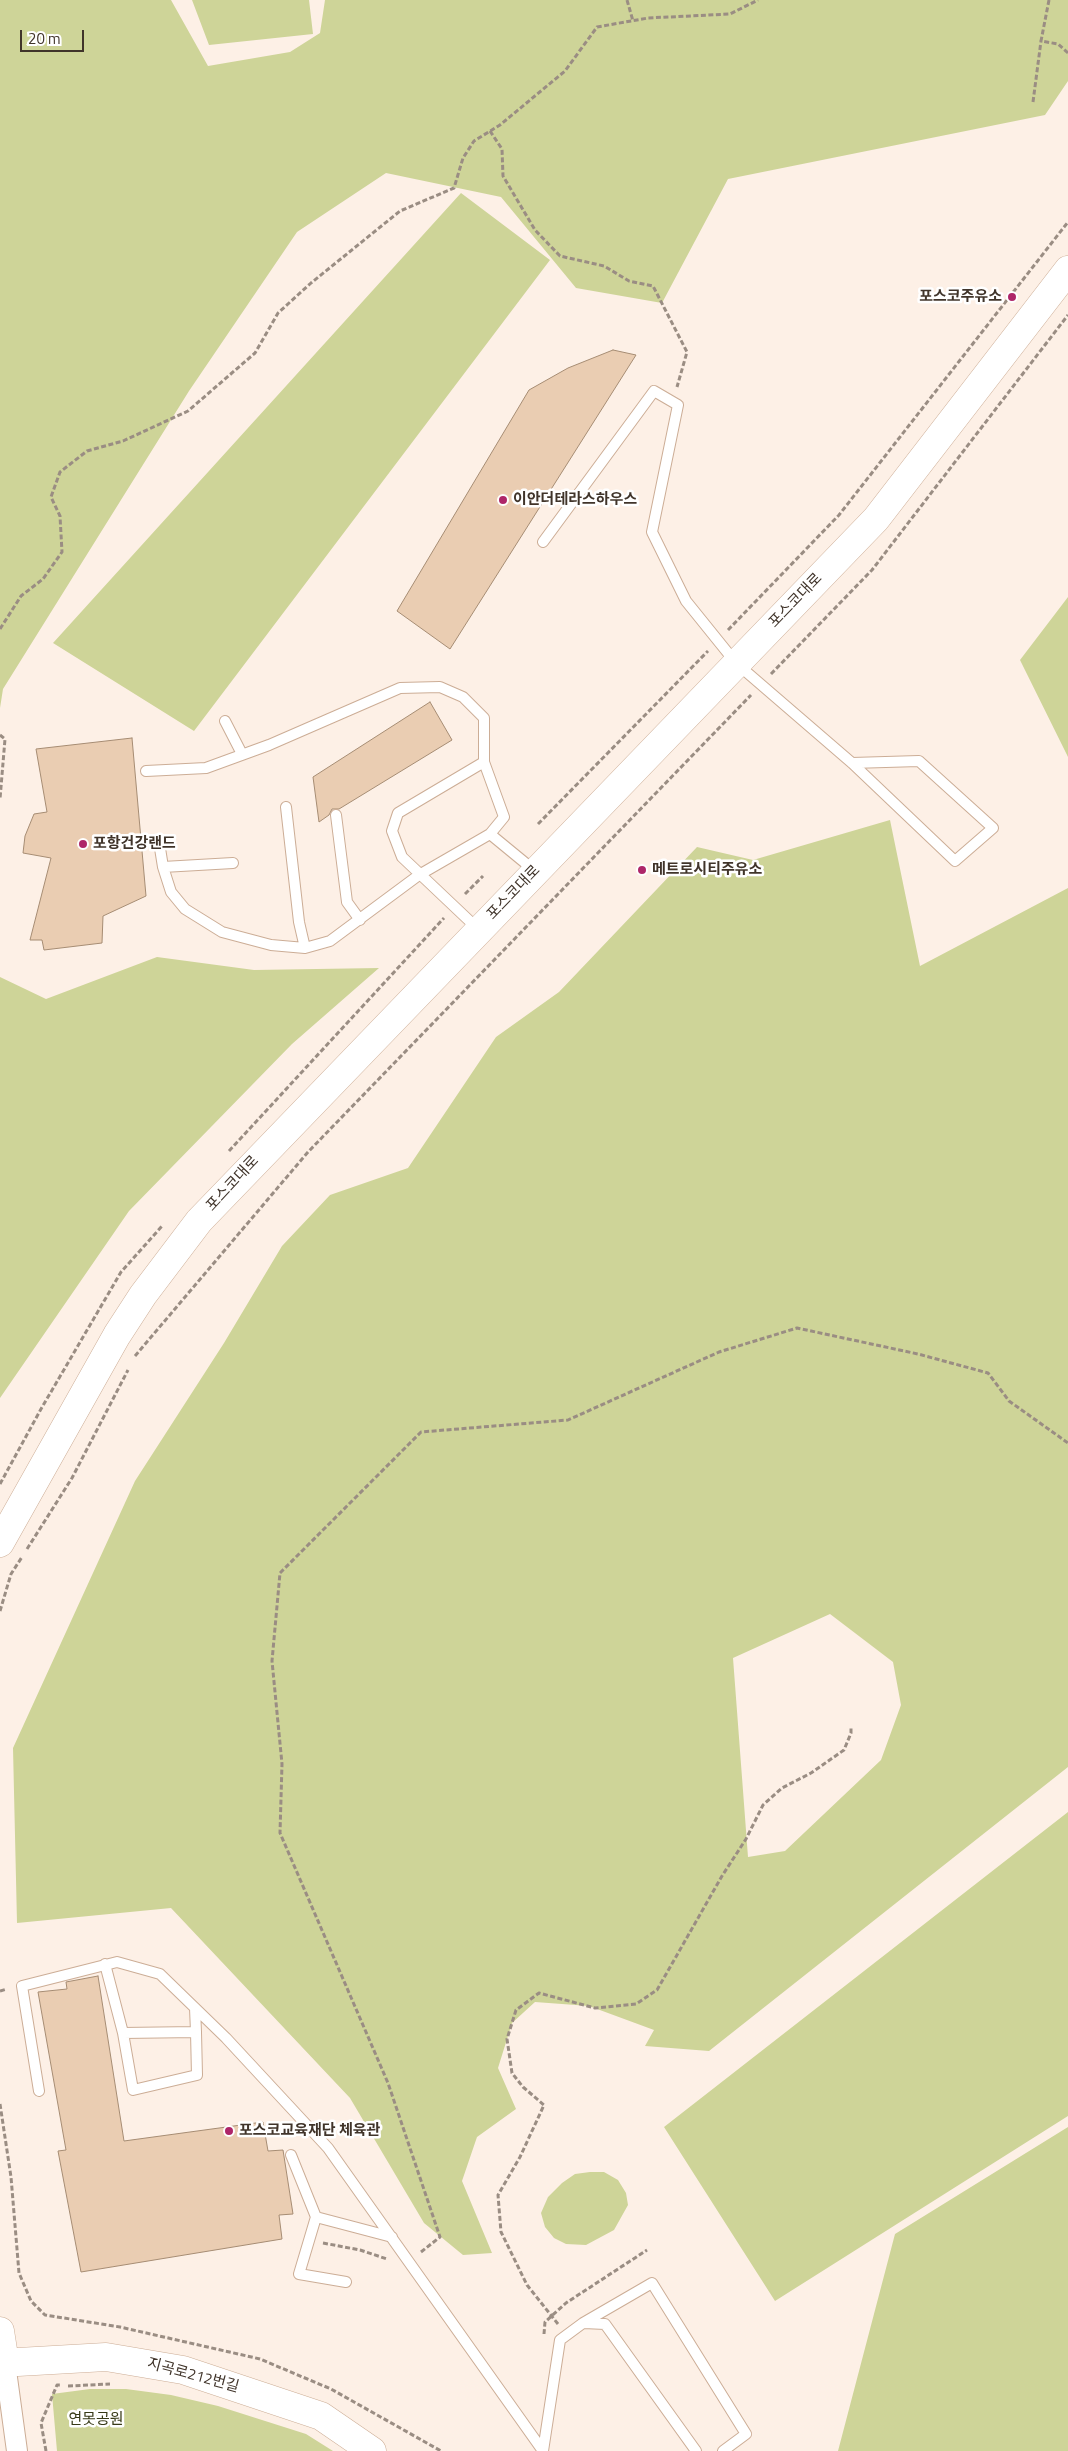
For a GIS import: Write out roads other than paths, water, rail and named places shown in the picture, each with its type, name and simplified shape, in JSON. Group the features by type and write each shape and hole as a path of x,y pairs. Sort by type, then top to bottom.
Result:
{"main road":[{"name":"포스코대로","path":"0,1543 117,1334 143,1295 199,1221 876,519 1068,270"},
{"path":"0,2331 2,2363"},
{"name":"지곡로212번길","path":"2,2363 106,2357 183,2370 321,2416 372,2451"}],"street":[{"path":"2,2363 17,2451"}],"lane":[{"path":"542,542 654,391 678,405 652,532 686,602 736,663 852,762 955,861 993,828 919,762 852,762"},
{"path":"146,771 206,768 400,688 440,687 463,697 484,718 484,762 504,817 490,834 419,875 330,942 304,948 271,945 222,932 185,909 171,892 163,868 159,842"},
{"path":"225,722 242,754"},
{"path":"478,930 402,857 392,831 398,813 484,762"},
{"path":"286,807 299,922 304,948"},
{"path":"336,815 347,902 360,920"},
{"path":"490,834 535,871"},
{"path":"163,868 233,863"},
{"path":"39,2091 22,1986 117,1962 160,1974 195,2008 328,2148 543,2451"},
{"path":"105,1964 123,2033 134,2090 197,2075 195,2008"},
{"path":"123,2033 196,2032"},
{"path":"291,2155 316,2217 299,2274 346,2282"},
{"path":"316,2217 392,2237"},
{"path":"543,2451 560,2340 583,2323 652,2283 746,2434 723,2451"},
{"path":"583,2323 605,2324 696,2451"}],"place":[{"name":"포스코주유소","path":"1012,297"},
{"name":"이안더테라스하우스","path":"503,500"},
{"name":"포항건강랜드","path":"83,844"},
{"name":"메트로시티주유소","path":"642,870"},
{"name":"포스코교육재단 체육관","path":"229,2131"}],"park label":[{"name":"연못공원","path":"96,2420"}]}
